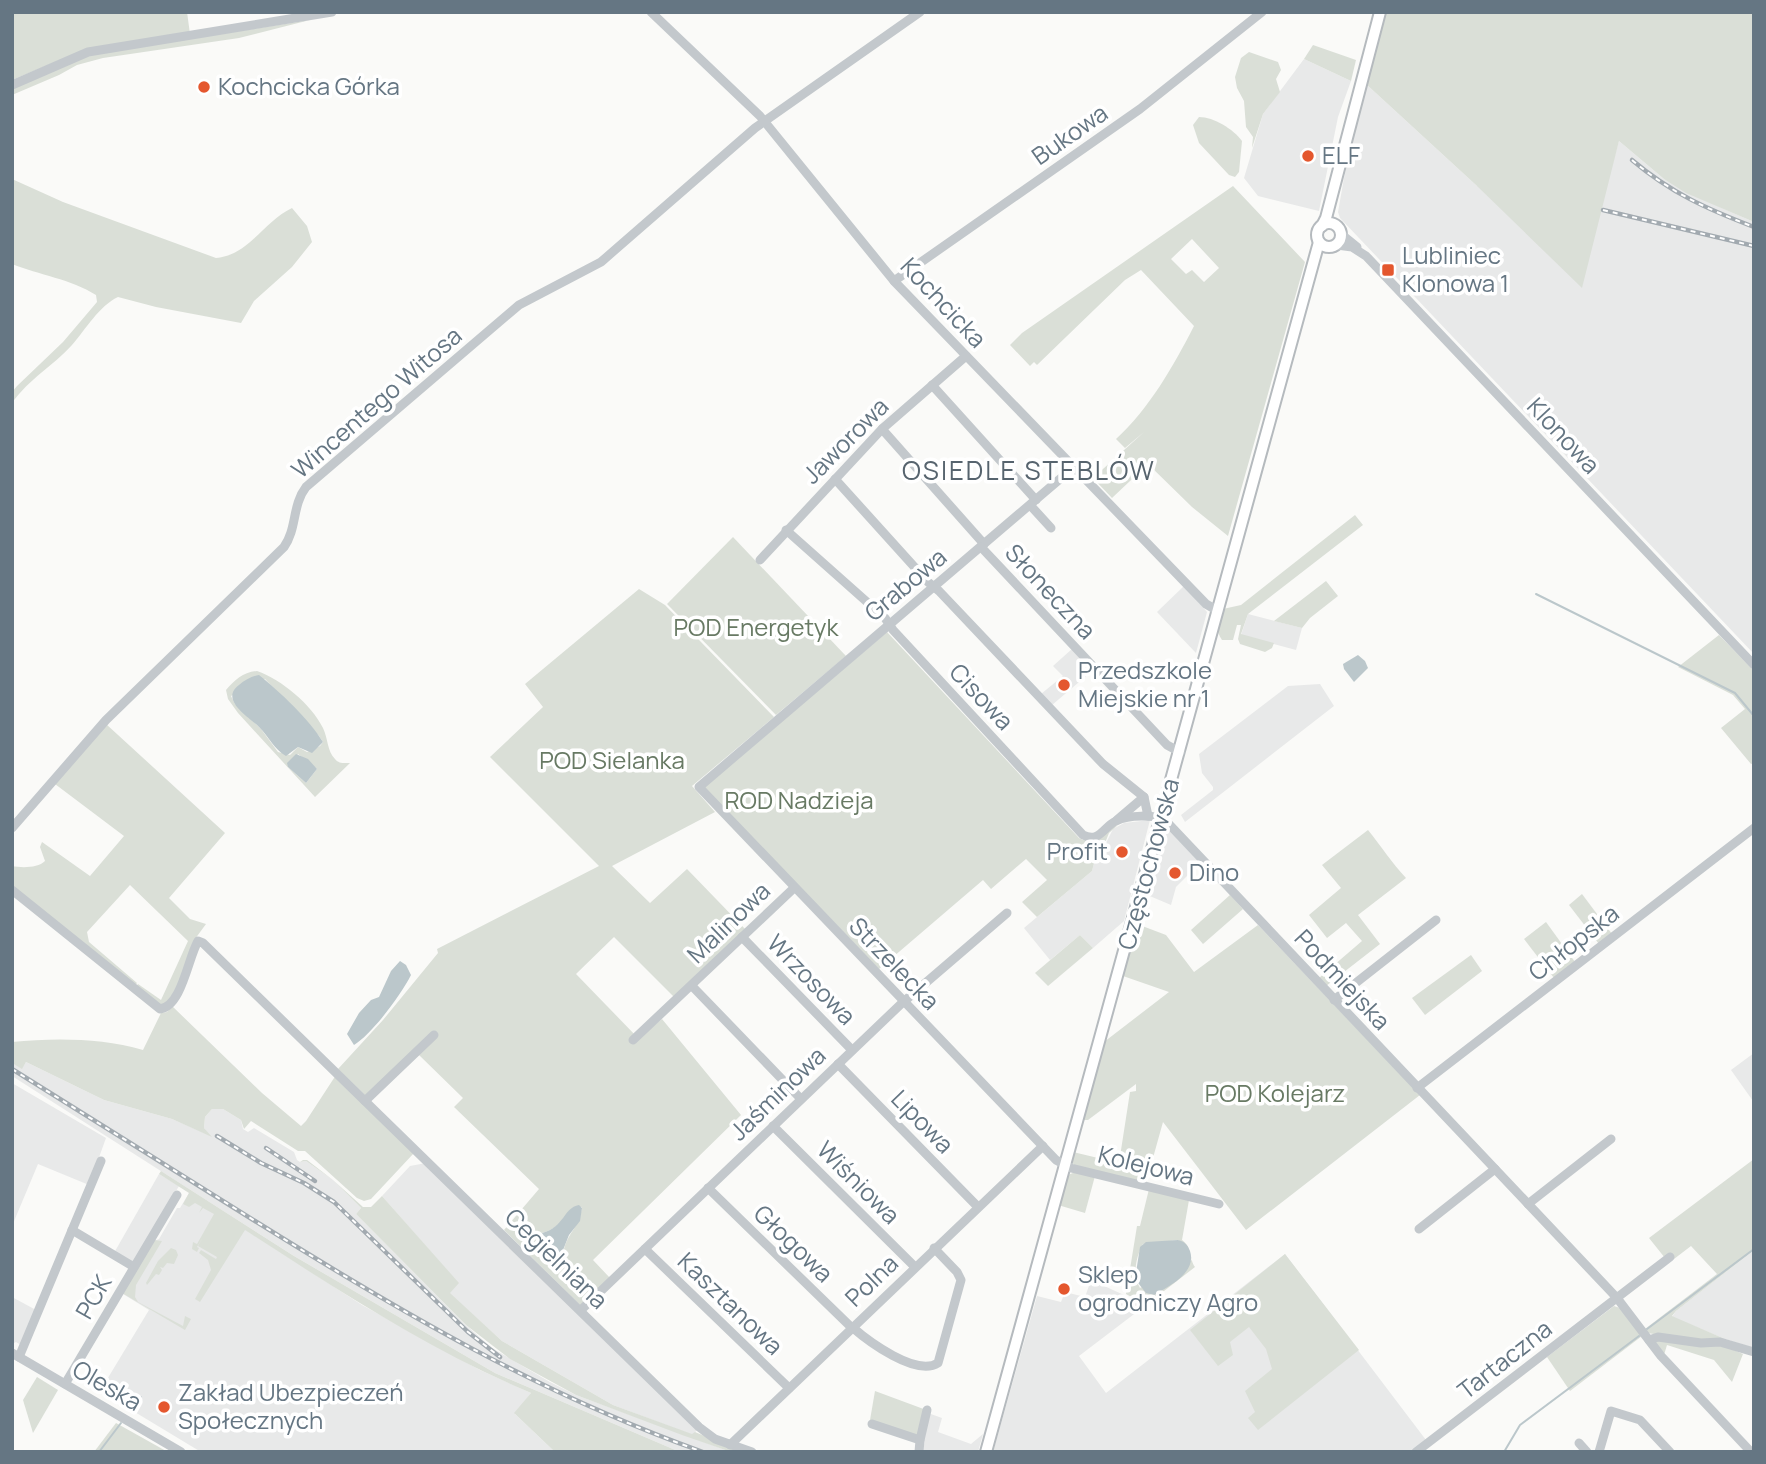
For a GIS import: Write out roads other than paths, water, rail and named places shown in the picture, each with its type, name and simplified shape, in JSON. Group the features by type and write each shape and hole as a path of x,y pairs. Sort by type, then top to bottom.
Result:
{"main road":[{"path":"1332,239 1318,232 1326,218 1380,12"},
{"path":"1331,195 1332,239"},
{"path":"1322,226 1329,223 1332,239"},
{"name":"Częstochowska","path":"986,1452 1309,275 1332,239"}],"street":[{"path":"12,85 85,52 254,26 273,16 289,21 332,12"},
{"name":"Kochcicka","path":"651,12 765,122 894,281 1206,604 1218,611"},
{"name":"Wincentego Witosa","path":"12,828 106,720 284,547 291,534 298,499 306,487 519,305 601,262 765,122 920,12"},
{"name":"Bukowa","path":"894,281 1140,109 1262,12"},
{"name":"Klonowa","path":"1332,239 1366,256 1754,665"},
{"name":"Jaworowa","path":"760,560 882,429 966,356"},
{"path":"932,384 1051,528"},
{"name":"Słoneczna","path":"882,429 983,545 1167,745 1180,752"},
{"name":"Grabowa","path":"699,786 1074,467"},
{"path":"835,479 1103,764 1144,797 1148,816"},
{"name":"Cisowa","path":"786,530 889,625 1083,835 1097,837 1116,821 1148,816 1160,818"},
{"name":"Strzelecka","path":"699,786 903,1002 1065,1166"},
{"path":"1116,821 1144,797"},
{"name":"Podmiejska","path":"1160,818 1617,1298 1649,1340 1751,1452"},
{"name":"Chłopska","path":"1418,1088 1754,828"},
{"name":"Malinowa","path":"633,1040 794,888"},
{"name":"Cegielniana","path":"12,890 162,1010 169,1006 177,994 194,947 198,941 201,942 699,1427 715,1439 752,1452"},
{"name":"Jaśminowa","path":"581,1310 903,1002 1007,913"},
{"path":"1334,1000 1436,920"},
{"name":"Wrzosowa","path":"742,937 852,1050"},
{"name":"Malinowa","path":"692,986 801,1099"},
{"path":"365,1101 434,1035"},
{"name":"Lipowa","path":"838,1064 978,1206"},
{"name":"Wiśniowa","path":"773,1126 915,1266"},
{"path":"1528,1204 1611,1139"},
{"name":"Polna","path":"730,1445 1043,1146"},
{"name":"PCK","path":"16,1355 101,1161"},
{"name":"Kolejowa","path":"1065,1166 1219,1204"},
{"path":"1419,1229 1495,1169"},
{"name":"Głogowa","path":"708,1188 874,1346 922,1366 938,1363 961,1280 957,1272 934,1248"},
{"name":"PCK","path":"65,1384 177,1195"},
{"name":"PCK","path":"72,1230 134,1267"},
{"name":"Kasztanowa","path":"645,1249 789,1388"},
{"name":"Tartaczna","path":"1416,1452 1670,1257"},
{"path":"1649,1340 1658,1337 1701,1343 1720,1342 1754,1352"},
{"name":"Oleska","path":"16,1355 181,1452"},
{"path":"919,1452 927,1410"},
{"path":"1599,1452 1611,1410 1640,1420 1670,1452"},
{"path":"872,1424 920,1440"},
{"path":"1579,1443 1587,1452"}],"waterway":[{"path":"1536,594 1735,693 1754,716"},
{"path":"1647,1329 1754,1249"},
{"path":"1504,1452 1520,1425 1639,1336"},
{"path":"132,1410 141,1397"},
{"path":"99,1452 121,1423"}],"railway":[{"path":"1632,160 1690,199 1754,227"},
{"path":"1603,210 1754,246"},
{"path":"12,1069 309,1255 418,1319 585,1404 703,1452"},
{"path":"217,1136 334,1202 468,1332 500,1357"},
{"path":"266,1148 315,1181"}],"place":[{"name":"Kochcicka Górka","path":"204,87"},
{"name":"ELF","path":"1308,156"},
{"name":"Lubliniec Klonowa 1","path":"1388,270"},
{"name":"Przedszkole Miejskie nr 1","path":"1064,685"},
{"name":"Profit","path":"1122,852"},
{"name":"Dino","path":"1175,873"},
{"name":"Sklep ogrodniczy Agro","path":"1064,1289"},
{"name":"Zakład Ubezpieczeń Społecznych","path":"164,1407"}],"district":[{"name":"OSIEDLE STEBLÓW","path":"1029,471"}],"park label":[{"name":"POD Energetyk","path":"756,628"},
{"name":"POD Sielanka","path":"612,761"},
{"name":"ROD Nadzieja","path":"799,801"},
{"name":"POD Kolejarz","path":"1275,1094"}]}
